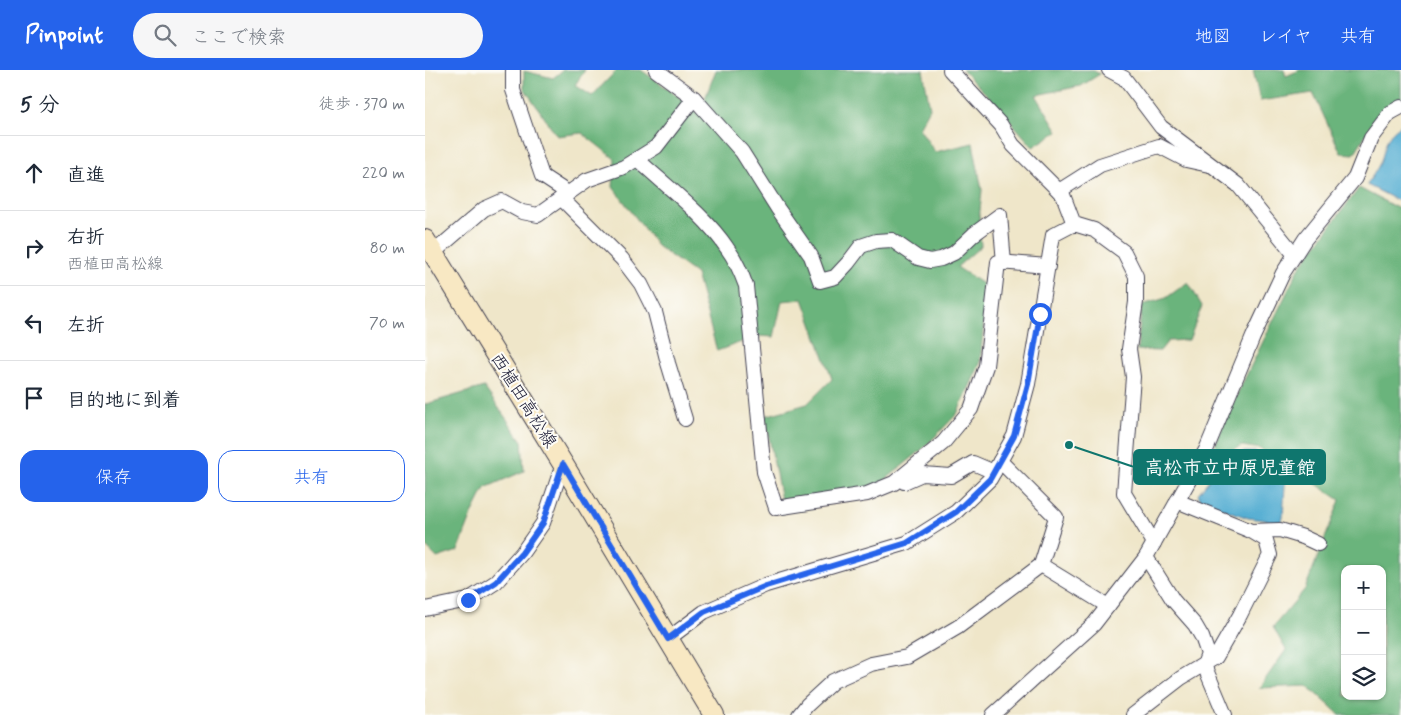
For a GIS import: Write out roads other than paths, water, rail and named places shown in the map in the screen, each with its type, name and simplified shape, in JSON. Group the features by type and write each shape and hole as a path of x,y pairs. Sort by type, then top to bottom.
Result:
{"main road":[{"name":"西植田高松線","path":"428,248 563,464 714,715"}],"street":[{"path":"513,70 513,90 542,176 565,196 622,259 641,284 655,312 685,419"},
{"path":"656,70 694,98 742,152 778,210 811,256 820,281 835,277 861,246 876,241 892,240 918,258 930,261 941,259 954,253 974,234 1000,215 1005,263"},
{"path":"951,70 1001,125 1013,145 1063,195 1075,224"},
{"path":"1109,70 1124,78 1161,127 1237,185 1295,255"},
{"path":"428,248 484,209 502,201 522,212 538,215 587,180 624,167 656,147 694,98"},
{"path":"993,715 1094,624 1145,557 1206,450 1257,329 1283,273 1305,239 1355,178 1371,138 1390,113 1401,107"},
{"path":"1059,191 1100,165 1159,146 1186,160 1212,165"},
{"path":"637,159 702,218 727,247 740,268 746,286 764,472 776,508 867,494 923,474 951,476 973,463 997,466 1056,517 1041,566 958,627 907,657 871,664 833,681 799,715"},
{"path":"668,639 704,612 766,586 907,543 956,512 990,479 1014,436 1028,384 1053,235 1075,224 1094,230 1124,252 1136,276 1136,302 1129,349 1133,377 1124,493 1154,543"},
{"path":"894,483 943,443 971,409 986,366 999,262 1048,266"},
{"path":"425,609 468,600 496,582 522,553 543,523 563,464"},
{"path":"1133,715 1181,678 1215,657 1240,615 1269,555 1266,540 1251,531 1177,501"},
{"path":"1251,531 1280,530 1318,544"},
{"path":"1145,557 1173,600 1202,636 1208,654 1204,665 1225,715"},
{"path":"1041,566 1108,606"}],"water":[{"path":"1401,125 1401,202 1367,185 1380,163 1388,138"},
{"path":"1243,452 1256,452 1270,460 1279,470 1285,485 1283,518 1281,522 1248,518 1201,501 1198,494 1218,468 1231,457"}],"place":[{"name":"高松市立中原児童館","path":"1069,445"}]}
